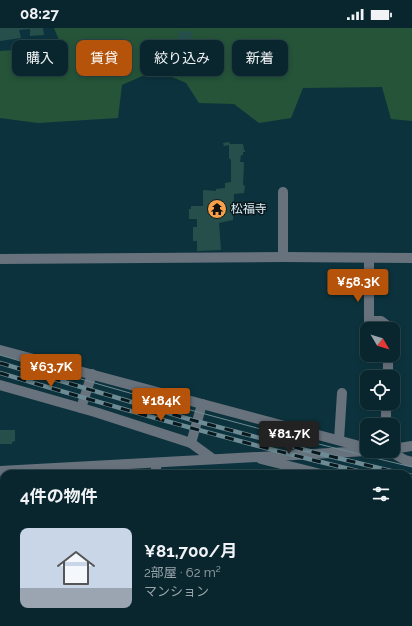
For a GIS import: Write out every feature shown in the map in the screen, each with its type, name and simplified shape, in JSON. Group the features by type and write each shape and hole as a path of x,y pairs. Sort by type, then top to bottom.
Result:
{"street":[{"path":"283,192 283,257"},
{"path":"0,259 283,257 412,258"},
{"path":"369,258 369,321 382,322"},
{"path":"0,350 360,447"},
{"path":"81,408 92,374"},
{"path":"0,385 81,408 191,443 213,459"},
{"path":"339,440 342,393"},
{"path":"191,443 202,404"},
{"path":"400,447 412,446"},
{"path":"20,470 157,463 360,449"},
{"path":"251,456 305,470"},
{"path":"400,457 412,462"},
{"path":"156,470 157,463"}],"green space":[{"path":"54,28 412,28 412,121 391,119 382,87 303,88 291,118 259,123 234,104 199,103 186,83 170,76 224,76 224,40 140,40 140,76 142,76 122,85 118,118 38,123 0,118 0,51 12,50 12,76 68,76 68,40 59,40"}],"building":[{"path":"0,28 30,29 19,30 21,38 0,41"},
{"path":"30,28 43,28 44,35 30,36"},
{"path":"179,31 192,32 191,40 178,40"},
{"path":"229,142 230,144 243,144 245,150 243,155 241,155 240,162 244,162 244,193 234,194 233,220 219,223 221,250 197,251 197,241 193,241 193,227 197,227 197,219 189,219 189,209 191,209 191,206 203,206 203,190 216,191 216,189 225,188 225,183 231,182 229,145 224,146 223,143"},
{"path":"0,430 15,430 15,441 12,442 12,444 0,444"}],"tram line":[{"path":"0,355 205,414 412,467"}],"railway":[{"path":"0,363 192,420 387,470"},
{"path":"0,373 184,426 354,470"}],"place":[{"name":"松福寺","path":"217,209"}]}
